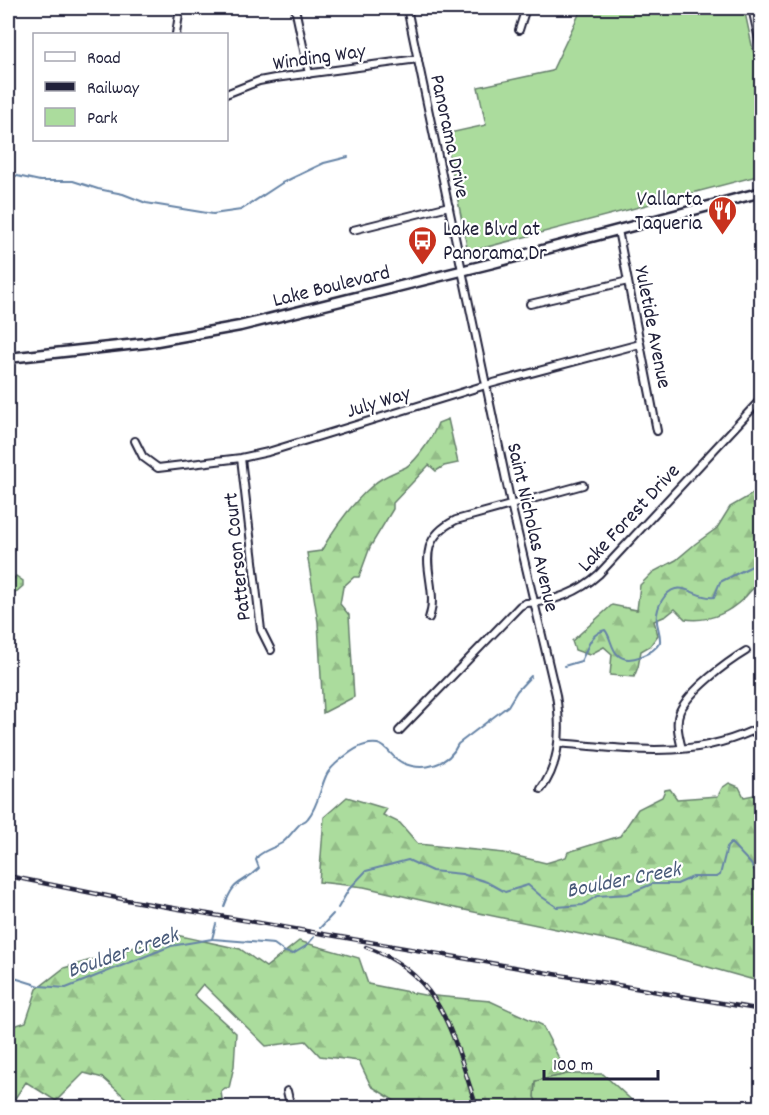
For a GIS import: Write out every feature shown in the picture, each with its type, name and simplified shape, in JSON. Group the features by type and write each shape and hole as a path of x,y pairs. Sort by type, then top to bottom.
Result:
{"main road":[{"name":"Lake Boulevard","path":"8,358 146,343 208,333 301,312 762,192"}],"street":[{"path":"176,33 180,8"},
{"path":"295,8 309,74"},
{"name":"Panorama Drive","path":"407,8 463,270"},
{"path":"519,30 526,8"},
{"path":"752,8 762,53"},
{"name":"Winding Way","path":"228,93 259,81 418,59"},
{"path":"353,230 449,206"},
{"name":"Yuletide Avenue","path":"618,230 657,430"},
{"name":"Saint Nicholas Avenue","path":"463,270 511,504 556,695 558,743 552,772 541,789"},
{"path":"530,304 628,281"},
{"name":"July Way","path":"135,441 143,457 158,468 241,458 486,385 640,344"},
{"name":"Lake Forest Drive","path":"399,731 523,604 571,594 590,582 762,398"},
{"name":"Patterson Court","path":"241,458 261,630 271,650"},
{"path":"429,618 432,603 427,559 431,544 439,532 456,520 583,485"},
{"path":"682,749 678,723 679,712 724,664 746,651"},
{"path":"558,743 631,751 682,749 729,739 762,726"},
{"path":"287,1091 291,1107"}],"green space":[{"path":"582,8 744,8 761,87 761,175 468,252 445,134 486,125 478,87 552,71"},
{"path":"448,419 458,463 444,466 436,471 429,465 393,503 393,509 370,547 359,577 354,577 343,587 340,604 349,615 354,697 323,713 318,622 307,553 321,551 358,500 380,479 410,464 425,447 438,423"},
{"path":"761,484 761,585 752,589 730,609 716,616 685,619 675,609 654,621 658,635 650,646 641,651 634,677 610,675 612,654 604,647 589,655 575,650 572,641 612,605 637,610 640,585 653,572 676,560 717,528 730,507 751,495"},
{"path":"16,576 23,581 23,586 15,593 8,585"},
{"path":"729,783 739,787 744,797 754,795 761,801 761,982 623,943 364,887 319,882 324,817 347,797 387,809 383,815 400,823 418,844 504,853 546,863 566,857 568,852 620,836 638,809 662,797 665,790 670,789 677,799 718,796 722,788"},
{"path":"176,935 240,949 266,967 299,941 359,958 368,984 424,995 490,1001 542,1025 567,1074 535,1081 534,1097 539,1107 404,1107 371,1086 359,1061 320,1056 306,1041 266,1046 203,984 194,995 236,1033 234,1066 229,1088 221,1091 223,1107 136,1107 103,1078 84,1073 56,1101 26,1082 8,1107 8,1028 26,1022 37,989 64,968"},
{"path":"567,1074 603,1074 639,1107 539,1107 534,1097 535,1081"}],"waterway":[{"path":"8,174 40,181 73,181 123,194 146,203 213,214 241,210 282,183 324,163 348,157"},
{"path":"564,666 581,661 592,638 605,630 612,646 623,658 635,658 647,654 660,642 657,611 662,600 671,591 683,589 714,597 720,582 762,561"},
{"path":"224,907 235,886 259,868 256,860 258,856 282,843 298,825 308,818 317,803 328,772 343,758 361,746 378,744 398,760 411,766 435,765 442,762 458,744 508,706 517,691 531,676"},
{"name":"Boulder Creek","path":"338,908 349,889 366,871 408,860 432,871 462,874 487,882 505,892 528,885 557,907 583,905 597,896 628,894 652,884 677,884 693,877 716,877 720,875 727,847 731,843 751,864 762,885"},
{"name":"Boulder Creek","path":"320,928 333,914"},
{"name":"Boulder Creek","path":"8,976 40,986 66,988 171,946 212,939 216,924"},
{"name":"Boulder Creek","path":"213,939 274,944 285,952 293,954 306,946 314,937"}],"railway":[{"path":"8,876 127,900 762,1010"},
{"path":"366,947 392,959 413,974 429,992 452,1034 477,1108"}],"place":[{"name":"Vallarta Taqueria","path":"723,236"},
{"name":"Lake Blvd at Panorama Dr","path":"422,266"}]}
